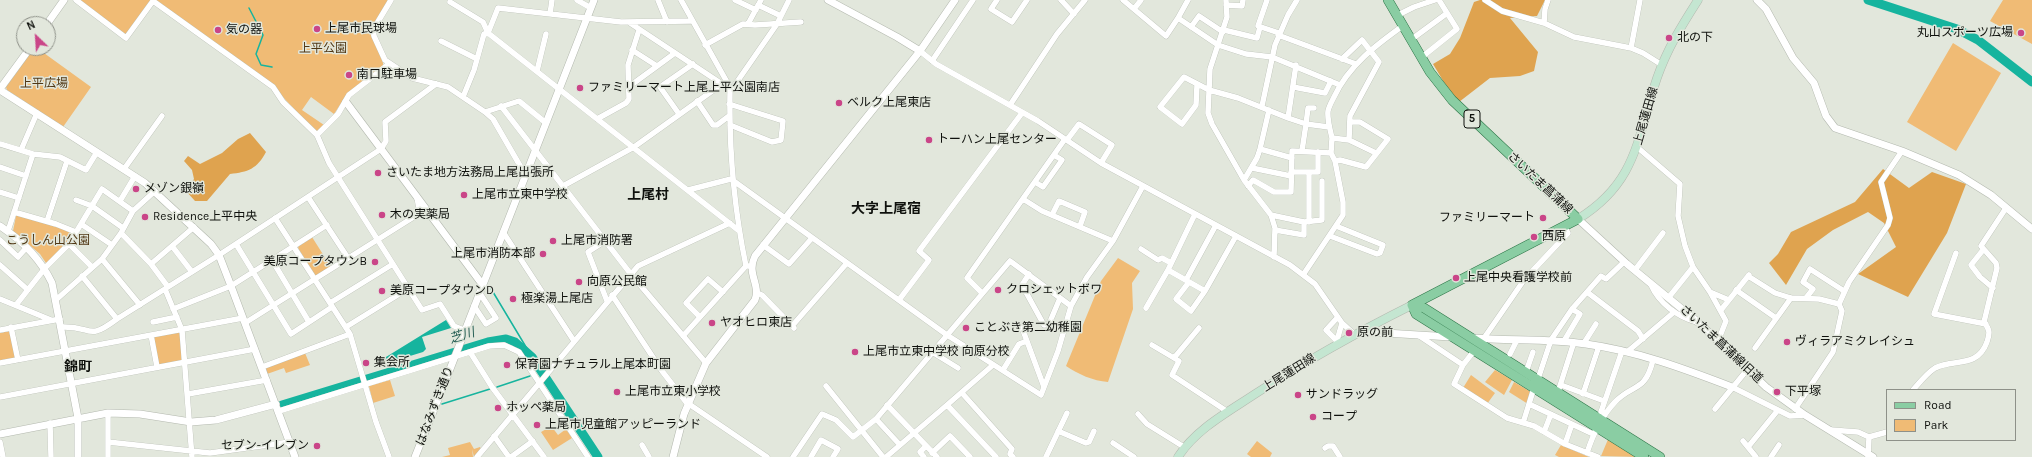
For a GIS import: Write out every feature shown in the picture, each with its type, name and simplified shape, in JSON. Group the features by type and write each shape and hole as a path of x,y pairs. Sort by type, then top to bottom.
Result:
{"main road":[{"name":"さいたま菖蒲線","path":"1388,0 1439,86 1578,219 1412,304"},
{"name":"上尾蓮田線","path":"1578,219 1595,208 1612,190 1628,169 1637,147 1662,65 1673,40 1698,0"},
{"name":"上尾蓮田線","path":"1178,457 1184,447 1197,434 1228,412 1336,342 1412,304"},
{"path":"1412,304 1416,314 1452,337 1479,345"},
{"path":"1412,304 1424,308 1470,338 1496,360 1598,423 1644,457"},
{"path":"1496,360 1526,372 1536,384 1559,388 1598,423 1643,445 1661,457"}],"street":[{"path":"53,16 64,0"},
{"path":"76,0 126,38 153,1 273,87 283,102 316,135 338,177 422,310 440,304 454,326 464,330 536,152 558,89 594,0"},
{"path":"391,0 373,30 374,36 385,60 412,78 448,87 485,112 493,119 526,176"},
{"path":"550,14 552,0"},
{"path":"576,0 591,8"},
{"path":"658,0 667,22"},
{"path":"681,0 730,92"},
{"path":"734,0 758,5 781,16"},
{"path":"674,457 688,404 706,363 753,304 757,293 738,230 732,179 729,116 730,92 777,24 789,0"},
{"path":"828,0 897,37 920,51 932,61 1010,105 1101,163 1236,236 1304,275 1315,284 1337,318 1354,334"},
{"path":"683,336 749,266 763,245 920,51 955,0"},
{"path":"932,61 973,0"},
{"path":"997,0 991,9 1012,22 1024,1"},
{"path":"1061,0 1074,14"},
{"path":"1010,105 1057,34 1085,0"},
{"path":"1122,0 1166,36 1188,0"},
{"path":"1134,9 1141,0"},
{"path":"1243,0 1242,6 1226,2 1227,17 1210,69 1208,113 1212,124 1244,180 1271,215 1275,230 1274,257"},
{"path":"1191,27 1199,16 1223,31 1257,38 1260,27 1258,26 1266,0"},
{"path":"1262,106 1278,34 1297,0"},
{"path":"1398,15 1414,7 1435,0"},
{"path":"1422,57 1457,29 1446,14 1439,0"},
{"path":"1544,23 1545,9 1548,0"},
{"path":"1631,48 1640,0"},
{"path":"1757,0 1766,9 1793,58 1814,83 1832,125 1839,130 1902,151 1959,175 1991,195 2032,229"},
{"path":"1488,1 1502,11 1544,23 1574,37 1631,48 1644,53 1662,65"},
{"path":"450,2 483,22 488,33 738,230"},
{"path":"748,24 758,5"},
{"path":"463,97 477,59 484,34 488,33 498,8 630,23 691,21"},
{"path":"1412,39 1446,14"},
{"path":"1178,18 1218,46 1246,54 1272,57 1296,65 1340,84"},
{"path":"705,45 739,25 801,22"},
{"path":"630,23 638,30 724,83"},
{"path":"1304,275 1343,216 1343,202 1335,161 1331,153 1332,138 1329,127 1328,110 1340,84 1356,64 1369,51 1404,25"},
{"path":"1260,27 1356,64"},
{"path":"597,119 626,103 629,99 628,65 638,30"},
{"path":"537,71 546,34"},
{"path":"1342,59 1362,40 1379,62 1350,116 1349,140"},
{"path":"441,41 477,59"},
{"path":"632,50 657,66"},
{"path":"629,85 634,83 675,53"},
{"path":"24,56 0,90 135,176 155,191 194,227 211,244 219,255 295,457"},
{"path":"316,135 338,114 349,95 389,64"},
{"path":"679,114 660,88 693,64"},
{"path":"1288,118 1296,65"},
{"path":"1197,85 1196,105 1182,124 1160,107 1184,77 1208,90 1262,106 1288,118 1306,124 1329,127"},
{"path":"1293,87 1325,93 1331,81"},
{"path":"563,186 634,147 724,83"},
{"path":"0,299 52,320 91,333 102,330 117,318 219,255 381,149 386,142 385,122 436,84"},
{"path":"697,101 713,125 718,125 729,116"},
{"path":"346,102 482,284"},
{"path":"485,112 500,106 522,102 546,124"},
{"path":"729,104 783,121 781,140 772,142 730,125"},
{"path":"500,106 630,273 706,363"},
{"path":"1302,151 1308,108 1314,108"},
{"path":"1244,180 1252,168 1260,149 1269,110"},
{"path":"21,150 37,113"},
{"path":"899,300 929,260 919,251 1022,113"},
{"path":"124,169 162,116"},
{"path":"1335,161 1340,160 1366,167 1388,139 1360,122 1350,122"},
{"path":"982,292 967,278 1054,154 1079,124 1112,145 1101,163"},
{"path":"1332,138 1349,140 1376,153"},
{"path":"0,144 33,154 60,157 86,170 97,152"},
{"path":"1637,147 1680,184 1678,216 1685,246 1693,267 1710,292 1726,321 1718,341"},
{"path":"1260,149 1292,158"},
{"path":"1248,186 1253,180 1274,192 1291,192 1292,151 1331,153"},
{"path":"1795,409 1833,352 1842,311 1839,304 1844,291 1888,225 1890,218 1881,182 1902,151"},
{"path":"1252,168 1291,174 1318,172 1318,152"},
{"path":"8,231 33,154"},
{"path":"1035,182 1043,187 1062,160 1054,154"},
{"path":"47,221 67,160"},
{"path":"0,168 26,176"},
{"path":"1275,230 1304,235 1307,222 1308,172"},
{"path":"120,202 135,176"},
{"path":"688,190 732,179 947,335 1041,395 1058,351 1071,306 1087,277 1113,241 1143,186"},
{"path":"1271,215 1307,222 1322,220 1322,181"},
{"path":"16,305 45,268 69,244 102,189 133,210"},
{"path":"56,299 102,259 122,230 133,210 155,191"},
{"path":"0,192 18,198"},
{"path":"308,196 348,258"},
{"path":"0,363 244,320 274,305 420,213 417,197"},
{"path":"1023,199 1042,211 1113,241"},
{"path":"76,200 92,206 122,230 151,264 167,288 173,309 182,330 191,422 192,454"},
{"path":"1052,215 1059,201 1085,212 1080,226"},
{"path":"1914,389 1936,368 1970,361 1982,352 1990,333 1984,322 1997,268 1996,263 1983,250 1982,242 2006,208"},
{"path":"14,212 47,221 76,232"},
{"path":"1146,308 1168,270 1195,214"},
{"path":"275,218 350,334 389,457"},
{"name":"さいたま菖蒲線旧道","path":"1578,219 1624,262 1699,322 1747,370 1795,409 1870,456"},
{"path":"476,457 630,273 638,266 730,223"},
{"path":"81,224 112,245"},
{"path":"173,309 231,286 327,225"},
{"path":"1216,225 1188,281 1176,299 1191,311 1205,291 1236,236"},
{"path":"0,226 34,252 45,268 52,282 78,418 78,457"},
{"path":"1330,236 1377,254 1380,253 1382,245 1336,226"},
{"path":"1564,226 1568,233 1524,280 1479,345 1463,365 1454,384 1499,413 1544,432 1565,444 1598,457"},
{"path":"151,264 194,227"},
{"path":"503,232 574,341"},
{"path":"1635,270 1663,233"},
{"path":"763,245 789,264 812,238"},
{"path":"0,240 18,257 27,247"},
{"path":"605,241 588,252 607,301"},
{"path":"69,244 92,267"},
{"path":"236,244 291,334 331,305 393,264"},
{"path":"172,246 192,272"},
{"path":"1141,249 1158,260 1162,258 1171,263"},
{"path":"1983,250 1971,265 1980,277 1992,288"},
{"path":"1956,253 1934,314 1986,324"},
{"path":"102,259 140,304"},
{"path":"272,260 309,322"},
{"path":"793,457 822,414 836,420 853,437 862,431 876,418 1010,261 1071,306"},
{"path":"1523,423 1551,340 1572,309 1601,276 1606,279 1624,262"},
{"path":"757,293 762,295 793,327 847,263"},
{"path":"0,265 28,290"},
{"path":"1669,297 1693,267"},
{"path":"1806,298 1813,288 1803,282 1810,269 1844,291"},
{"path":"1168,270 1205,291"},
{"path":"1029,274 1022,285 1044,325 1049,324 1060,298"},
{"path":"1721,310 1749,275 1775,293 1791,298 1819,299 1839,304"},
{"path":"82,276 117,318"},
{"path":"700,318 686,303 708,279 723,292"},
{"path":"1650,283 1654,291 1673,313 1699,322"},
{"path":"346,327 409,288"},
{"path":"1736,290 1776,318"},
{"path":"474,306 486,324 496,318 479,292"},
{"path":"1587,292 1638,331 1643,339"},
{"path":"1710,292 1728,300"},
{"path":"612,295 662,371 688,404 767,457"},
{"path":"1755,348 1791,298"},
{"path":"1564,341 1580,314 1572,309"},
{"path":"1587,453 1604,401 1625,351 1643,339 1673,313"},
{"path":"153,322 177,317"},
{"path":"1336,342 1326,330 1337,318"},
{"path":"0,330 52,320"},
{"path":"1336,342 1342,323"},
{"path":"1584,344 1596,324"},
{"path":"1021,325 1044,387"},
{"path":"11,327 18,360"},
{"path":"1174,358 1199,328"},
{"name":"はなみずき通り","path":"415,457 464,330"},
{"path":"1362,330 1369,332 1452,337"},
{"path":"262,367 350,334"},
{"path":"1418,335 1463,365"},
{"path":"151,336 157,367"},
{"path":"1479,345 1517,340 1551,340 1574,342 1625,351 1681,368 1732,387 1790,416 1805,415"},
{"path":"1510,354 1517,340"},
{"path":"1003,370 1019,344 1027,341"},
{"path":"1574,342 1559,388 1604,401"},
{"path":"0,434 50,423 108,413 123,412 191,422 216,420 277,408 365,385 496,344 508,346 519,352 588,457"},
{"path":"1152,345 1179,361 1172,375 1228,412"},
{"path":"1583,394 1599,346"},
{"path":"0,397 255,349"},
{"path":"470,352 492,387 513,413 544,457"},
{"path":"932,352 958,368"},
{"path":"1526,372 1533,352"},
{"path":"1529,404 1572,424 1598,423 1620,398 1642,384 1650,370 1653,360"},
{"path":"826,386 884,457 914,434 993,364"},
{"path":"1715,409 1747,370"},
{"path":"188,394 267,380"},
{"path":"962,393 1012,449 1010,454 1013,457"},
{"path":"887,405 934,455 950,436 970,457"},
{"path":"947,405 996,457"},
{"path":"1748,447 1778,410"},
{"path":"108,413 108,457"},
{"path":"1046,457 1067,413"},
{"path":"1138,414 1147,424 1184,447"},
{"path":"1544,432 1551,414"},
{"path":"876,418 900,445"},
{"path":"50,423 50,457"},
{"path":"1565,444 1572,424"},
{"path":"1829,430 1858,432 1869,437 1886,432"},
{"path":"1058,431 1086,443 1089,442 1094,431"},
{"path":"494,436 510,457 533,441"},
{"path":"1869,437 1870,456"},
{"path":"811,457 820,440 838,449 833,457"},
{"path":"1743,441 1756,457"},
{"path":"0,442 3,457"},
{"path":"108,442 192,454 290,442"},
{"path":"1113,443 1134,457"},
{"path":"642,445 649,457"},
{"path":"1771,457 1779,445"},
{"path":"924,457 920,452 926,446"},
{"path":"1324,448 1332,446 1340,457"}],"green space":[{"path":"79,0 151,0 128,33 125,34"},
{"name":"上平公園","path":"155,0 388,0 371,33 383,66 348,93 334,114 311,97 302,110 324,125 318,131 315,131 280,94"},
{"name":"丸山スポーツ広場","path":"2003,0 2032,0 2032,44 1990,21"},
{"path":"1953,43 2001,73 1956,151 1907,122"},
{"name":"上平広場","path":"28,56 48,56 91,87 63,127 7,90 6,87"},
{"name":"こうしん山公園","path":"18,215 72,232 73,235 68,243 48,263 46,263 40,254 13,231 16,216"},
{"path":"312,237 331,267 318,275 315,275 298,248"},
{"path":"1118,258 1140,271 1132,283 1133,309 1108,382 1086,377 1066,366 1101,281"},
{"path":"9,331 16,357 15,359 0,362 0,333"},
{"path":"180,332 182,361 158,365 153,339 154,337"},
{"path":"305,353 310,365 286,373 284,368 267,374 266,368"},
{"path":"1495,370 1512,380 1504,395 1485,382"},
{"path":"1471,375 1495,393 1487,404 1463,388"},
{"path":"390,380 395,396 373,403 369,386"},
{"path":"1514,382 1531,392 1528,404 1509,392"},
{"path":"552,427 558,435 566,429 572,438 553,450 541,432"},
{"path":"1609,437 1639,457 1601,456"},
{"path":"1257,441 1272,453 1270,457 1251,457 1247,454"},
{"path":"470,442 474,449 480,447 481,449 474,457 472,449 473,457 442,457 450,455 448,448"},
{"path":"1561,445 1589,457 1559,457 1555,455"}],"shaded area":[{"path":"1480,0 1545,0 1537,16 1510,18 1538,52 1534,71 1520,76 1490,78 1459,102 1445,84 1433,64 1450,54 1460,38 1474,2"},
{"path":"250,133 266,152 263,158 247,171 230,174 207,201 195,201 186,191 194,179 192,170 184,161 188,156 200,164 222,153 238,139"},
{"path":"1883,169 1909,188 1932,172 1966,184 1947,233 1908,297 1858,274 1896,247 1884,223 1868,212 1833,230 1807,249 1786,285 1769,263 1778,254 1791,232 1855,202"}],"water":[{"path":"446,320 451,328 422,337 426,349 423,352 374,367 373,365"}],"waterway":[{"path":"1868,0 1957,29 1978,40 2032,82"},
{"path":"249,8 263,35 256,54 261,65 272,67"},
{"path":"490,287 532,357"},
{"name":"芝川","path":"282,405 488,342 506,339 515,342 532,357 598,457"},
{"path":"497,387 530,376"},
{"path":"442,404 490,389"}],"place":[{"name":"上尾市民球場","path":"317,29"},
{"name":"気の器","path":"218,30"},
{"name":"丸山スポーツ広場","path":"2021,33"},
{"name":"北の下","path":"1669,38"},
{"name":"南口駐車場","path":"349,75"},
{"name":"ファミリーマート上尾上平公園南店","path":"580,88"},
{"name":"ベルク上尾東店","path":"839,103"},
{"name":"トーハン上尾センター","path":"929,140"},
{"name":"さいたま地方法務局上尾出張所","path":"378,173"},
{"name":"メゾン銀嶺","path":"136,189"},
{"name":"上尾市立東中学校","path":"464,195"},
{"name":"木の実薬局","path":"382,215"},
{"name":"Residence上平中央","path":"145,217"},
{"name":"ファミリーマート","path":"1543,218"},
{"name":"西原","path":"1534,237"},
{"name":"上尾市消防署","path":"553,241"},
{"name":"上尾市消防本部","path":"543,254"},
{"name":"美原コープタウンB","path":"375,262"},
{"name":"上尾中央看護学校前","path":"1456,278"},
{"name":"向原公民館","path":"579,282"},
{"name":"クロシェットボワ","path":"998,290"},
{"name":"美原コープタウンD","path":"382,291"},
{"name":"極楽湯上尾店","path":"513,299"},
{"name":"ヤオヒロ東店","path":"712,323"},
{"name":"ことぶき第二幼稚園","path":"966,328"},
{"name":"原の前","path":"1349,333"},
{"name":"ヴィラアミクレイシュ","path":"1787,342"},
{"name":"上尾市立東中学校 向原分校","path":"855,352"},
{"name":"集会所","path":"366,363"},
{"name":"保育園ナチュラル上尾本町園","path":"507,365"},
{"name":"上尾市立東小学校","path":"617,392"},
{"name":"下平塚","path":"1777,392"},
{"name":"サンドラッグ","path":"1298,395"},
{"name":"ホッペ薬局","path":"498,408"},
{"name":"コープ","path":"1313,417"},
{"name":"上尾市児童館アッピーランド","path":"537,425"},
{"name":"セブン-イレブン","path":"317,446"}],"district":[{"name":"上尾村","path":"648,195"},
{"name":"大字上尾宿","path":"886,209"},
{"name":"錦町","path":"78,367"}]}
